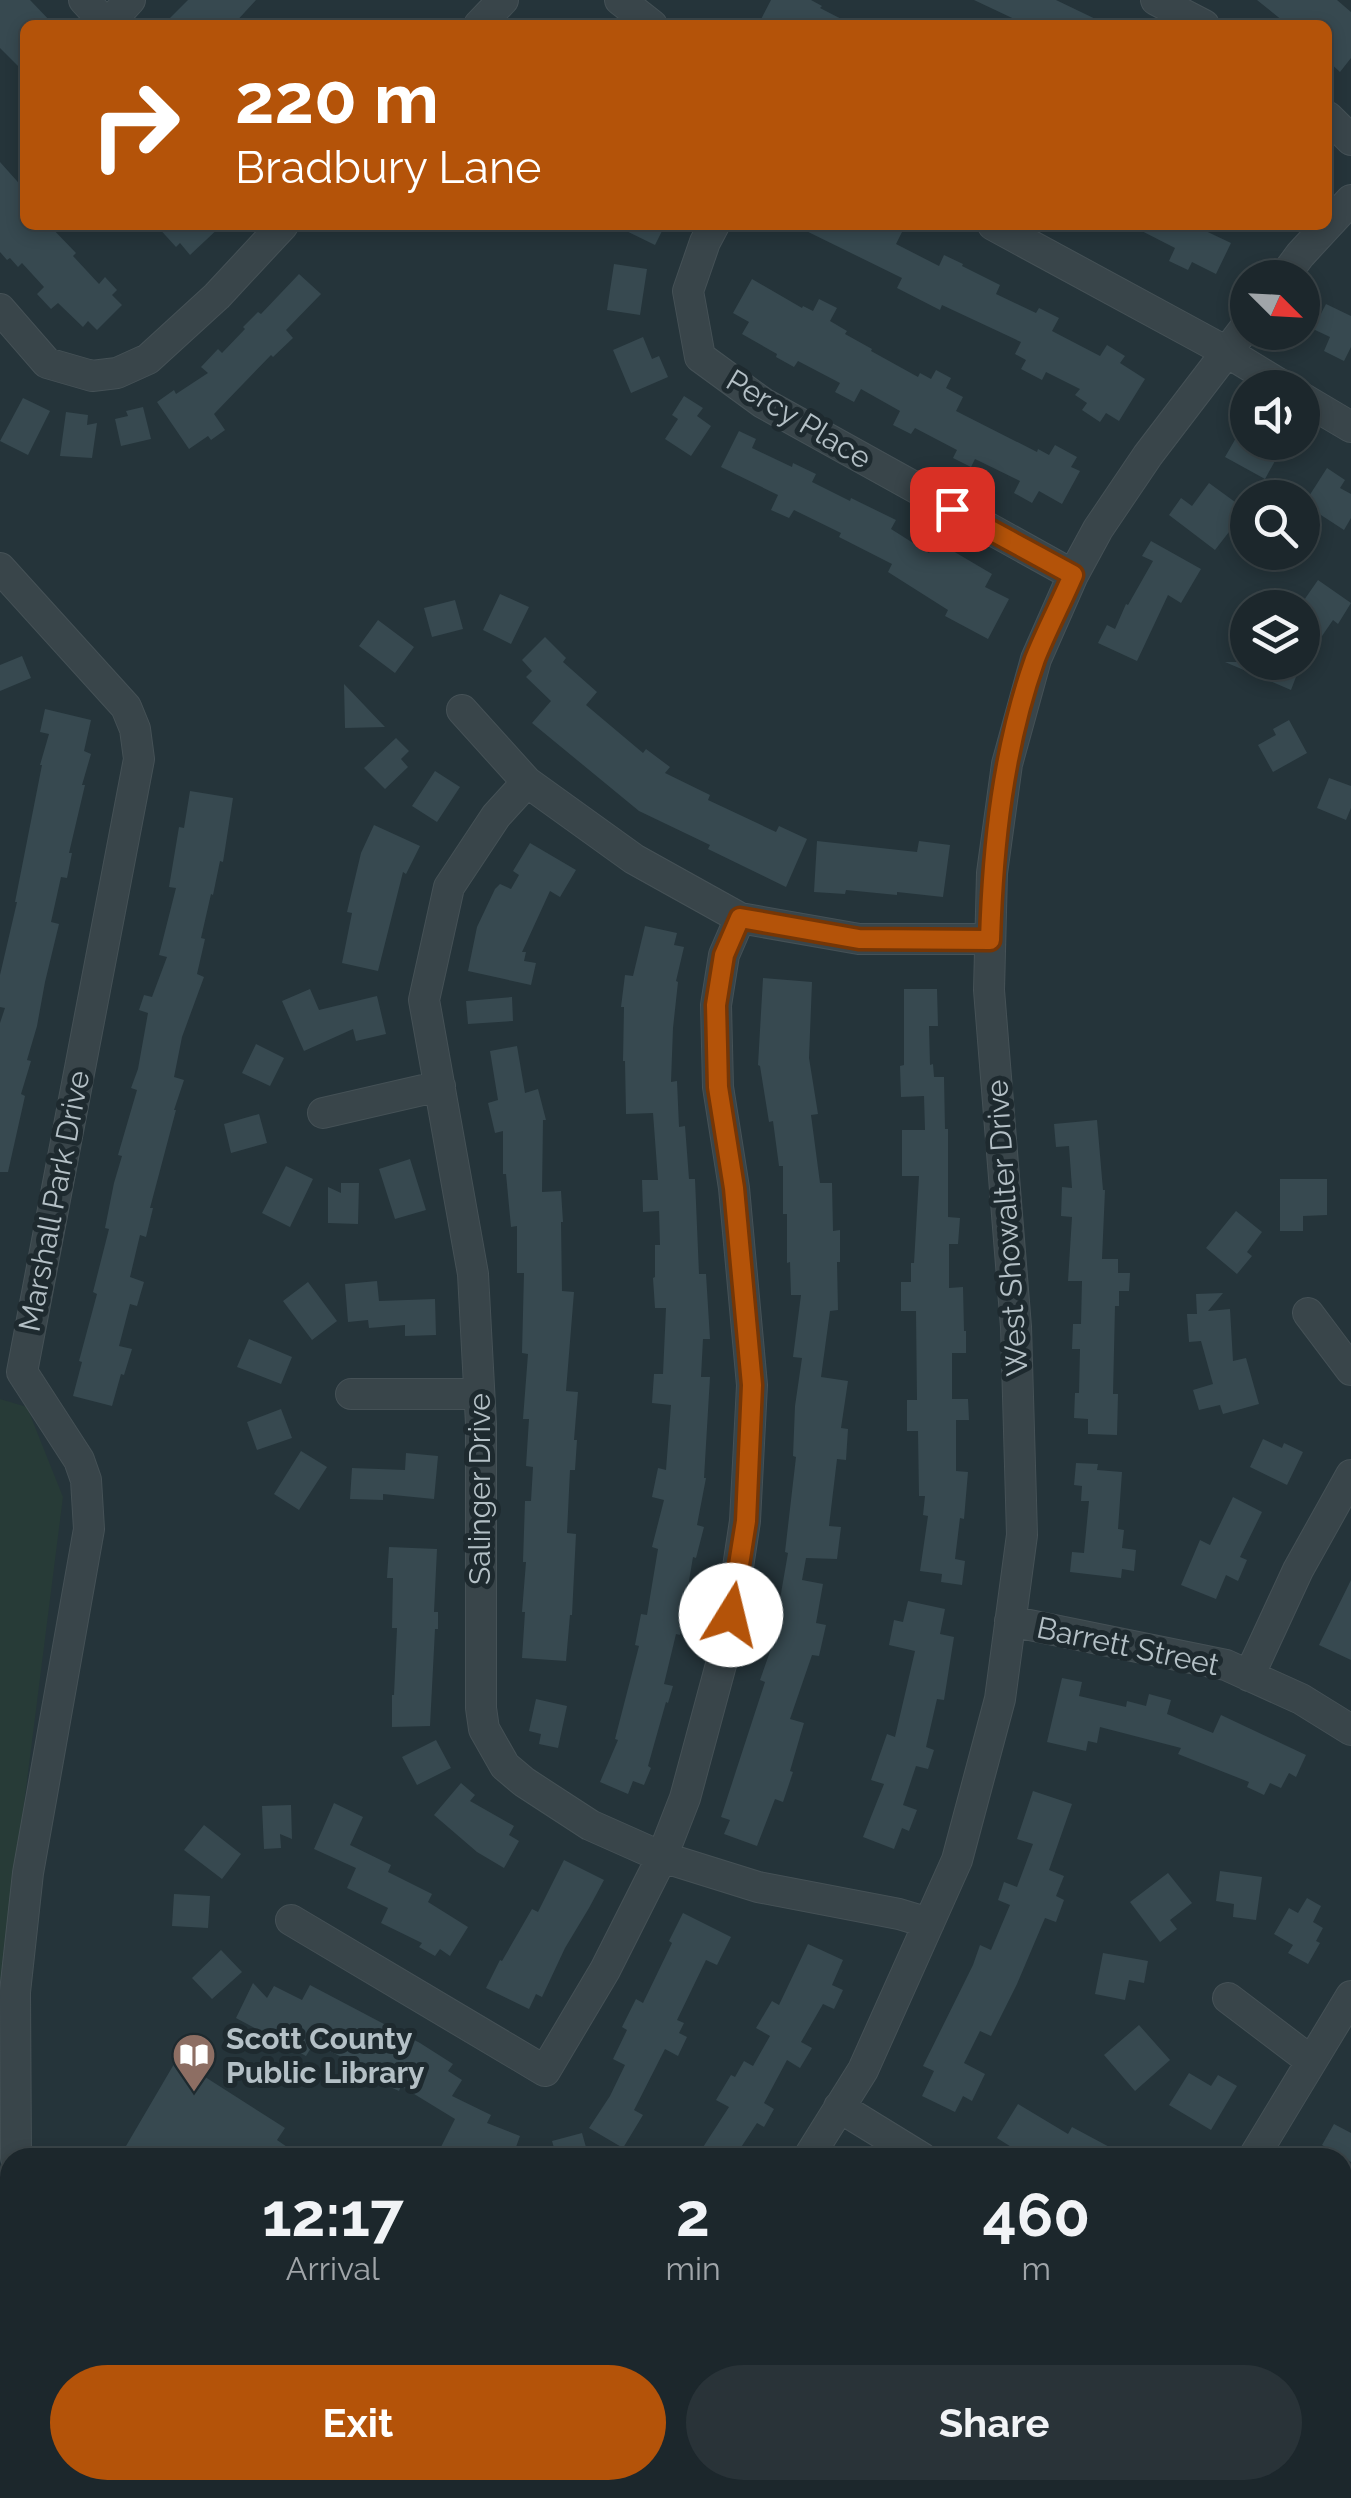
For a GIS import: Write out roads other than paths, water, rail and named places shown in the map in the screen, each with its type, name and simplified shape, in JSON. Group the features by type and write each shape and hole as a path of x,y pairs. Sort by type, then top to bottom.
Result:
{"street":[{"path":"84,0 102,20"},
{"path":"112,20 130,0"},
{"path":"484,20 503,0"},
{"path":"620,0 646,20"},
{"path":"1156,0 1194,20"},
{"path":"1332,121 1351,140"},
{"path":"1332,220 1351,200"},
{"path":"0,309 47,363 92,376 117,373 148,359 216,296 278,230"},
{"name":"Percy Place","path":"711,230 688,291 700,357 763,403 1073,575"},
{"path":"1002,230 1256,370"},
{"path":"1296,260 1323,230"},
{"name":"West Showalter Drive","path":"814,2148 863,2070 958,1860 1000,1698 1022,1535 1017,1356 989,990 992,873 1006,764 1036,659 1098,528 1230,348"},
{"path":"1320,409 1351,427"},
{"name":"Marshall Park Drive","path":"0,568 126,707 136,729 139,759 11,1368 79,1460 86,1480 89,1529 28,1874 14,1992 16,2148"},
{"path":"462,710 527,782 634,859 740,918 859,939 990,940"},
{"name":"Salinger Drive","path":"527,782 496,816 449,887 424,1000 473,1274 479,1394 484,1729 506,1766 524,1782 590,1825 662,1857 758,1887 929,1923"},
{"path":"291,1920 545,2071 605,1970 662,1857 685,1798 726,1646 746,1521 752,1385 734,1188 718,1087 716,1005 724,955 740,918"},
{"path":"324,1113 440,1086"},
{"path":"1308,1314 1351,1370"},
{"path":"352,1394 479,1394"},
{"path":"1249,1676 1298,1570 1351,1475"},
{"name":"Barrett Street","path":"1010,1621 1226,1665 1302,1699 1351,1730"},
{"path":"1258,2148 1351,1996"},
{"path":"1228,1998 1311,2062"},
{"path":"839,2107 906,2148"}],"place":[{"name":"Scott County Public Library","path":"194,2093"}]}
